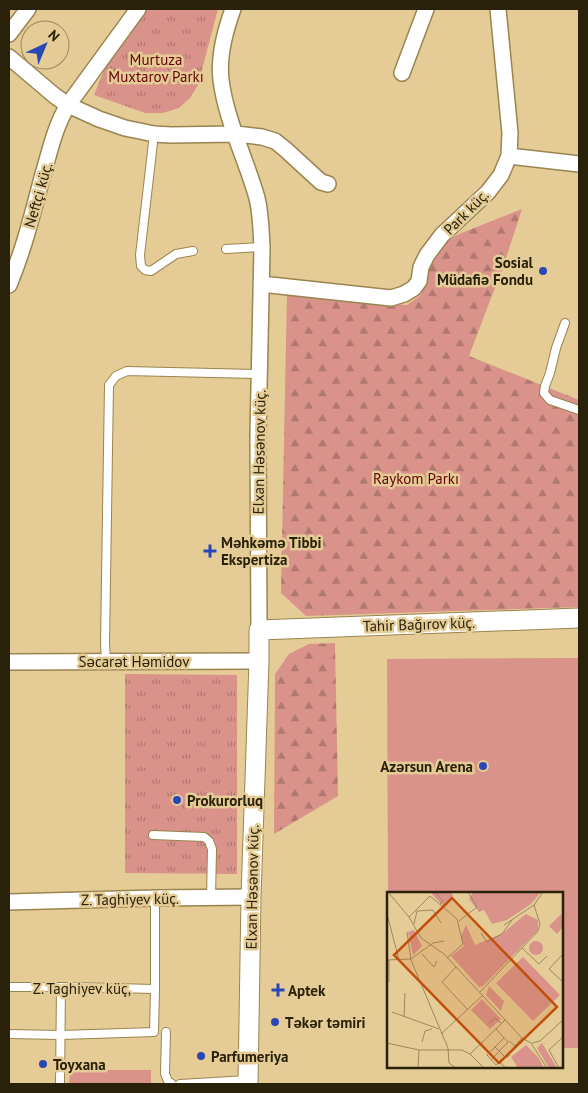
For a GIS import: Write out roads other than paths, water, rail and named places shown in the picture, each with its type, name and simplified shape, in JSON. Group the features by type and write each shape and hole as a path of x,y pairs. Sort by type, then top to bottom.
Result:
{"street":[{"path":"9,34 28,9"},
{"name":"Neftçi küç.","path":"9,285 24,245 61,117 138,9"},
{"name":"Elxan Həsənov küç.","path":"232,9 222,50 221,79 226,105 257,200 261,223 262,247 258,435 259,661 251,897 248,1082"},
{"path":"402,73 426,9"},
{"name":"Park küç.","path":"261,284 391,298 404,294 414,288 419,281 421,267 427,255 442,235 488,192 501,175 509,156 510,133 498,9"},
{"path":"12,65 68,105 98,119 126,128 154,134 171,135 236,134 262,137 275,141 321,182 328,184"},
{"path":"509,156 579,164"},
{"name":"Tahir Bağırov küç.","path":"258,630 579,618"},
{"name":"Səcarət Həmidov","path":"9,662 259,661"},
{"name":"Z. Taghiyev küç.","path":"9,902 251,897"}],"lane":[{"path":"154,134 140,255 141,266 145,270 151,271 176,254 193,250"},
{"path":"226,249 262,247"},
{"path":"564,323 544,393 550,400 579,410"},
{"path":"106,661 109,385 116,376 127,371 260,374"},
{"path":"153,835 204,837 209,841 212,849 211,898"},
{"path":"9,1034 61,1035 154,1032 155,898"},
{"path":"60,1084 61,987"},
{"name":"Z. Taghiyev küç,","path":"9,988 155,989"},
{"path":"166,1032 165,1074 168,1081 172,1084"},
{"path":"180,1084 248,1082"}],"place":[{"name":"Sosial Müdafiə Fondu","path":"543,271"},
{"name":"Məhkəmə Tibbi Ekspertiza","path":"210,551"},
{"name":"Azərsun Arena","path":"483,766"},
{"name":"Prokurorluq","path":"177,800"},
{"name":"Aptek","path":"278,990"},
{"name":"Təkər təmiri","path":"275,1022"},
{"name":"Parfumeriya","path":"201,1056"},
{"name":"Toyxana","path":"43,1064"}],"park label":[{"name":"Murtuza Muxtarov Parkı","path":"156,68"},
{"name":"Raykom Parkı","path":"416,478"}]}
